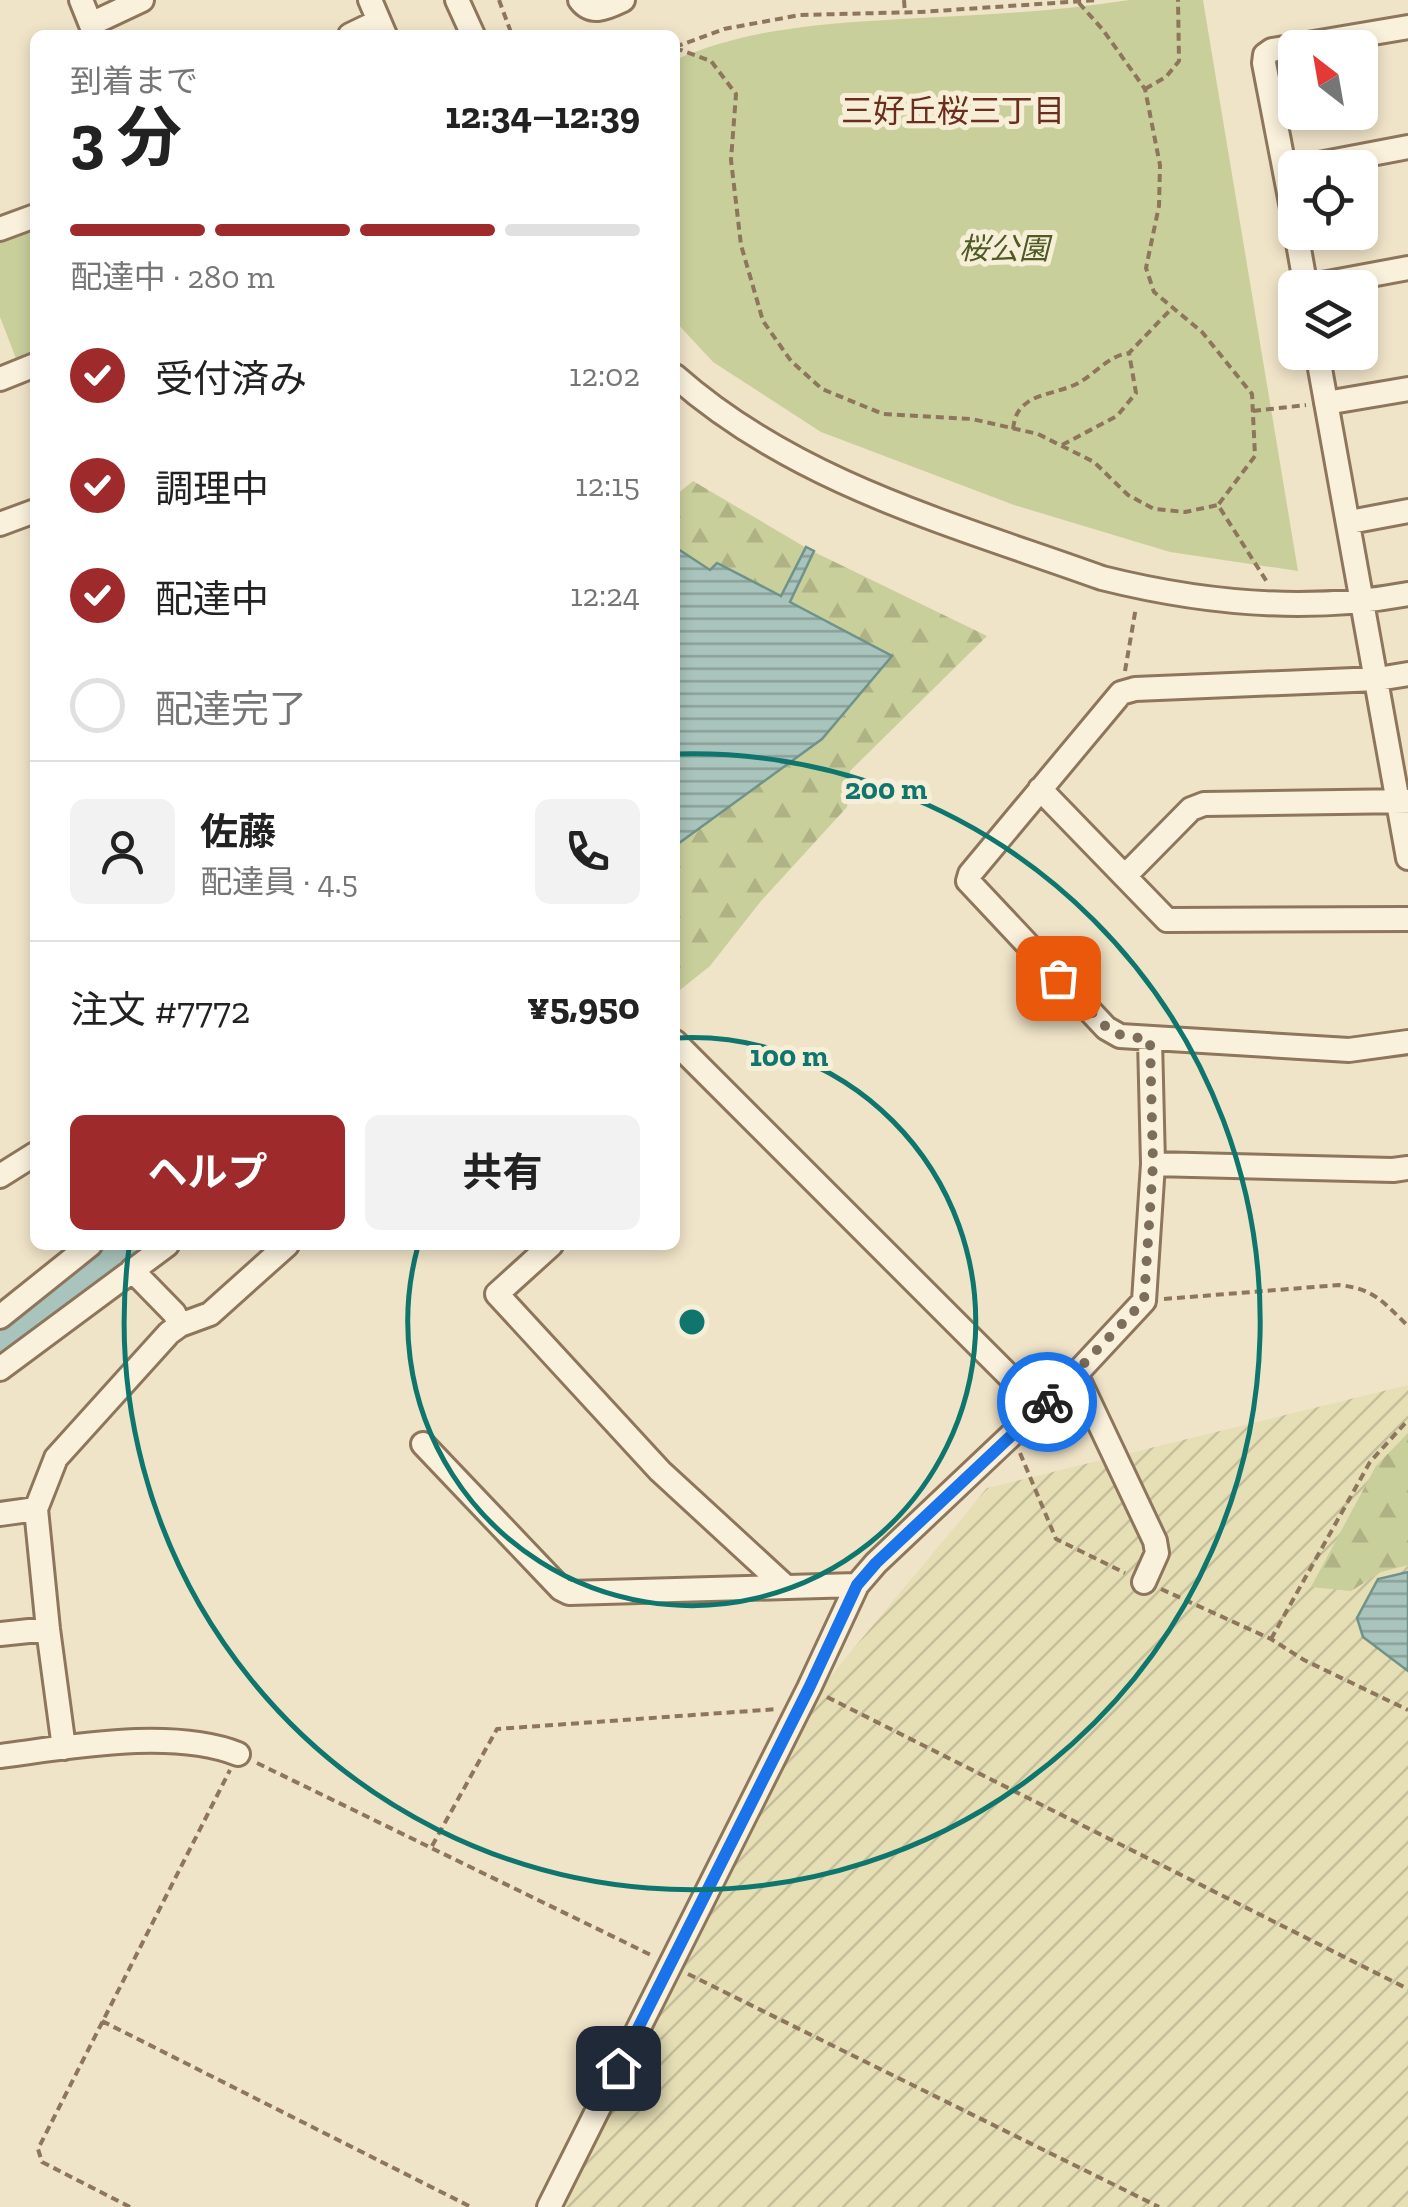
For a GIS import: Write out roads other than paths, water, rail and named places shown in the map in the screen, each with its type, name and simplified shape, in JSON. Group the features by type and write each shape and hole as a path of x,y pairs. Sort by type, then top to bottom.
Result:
{"street":[{"path":"81,0 92,30 142,0"},
{"path":"457,0 471,30"},
{"path":"580,0 597,10 623,0"},
{"path":"1288,150 1264,64 1265,55 1272,50 1408,27"},
{"path":"1378,152 1408,147"},
{"path":"0,230 30,218"},
{"path":"1378,274 1408,268"},
{"path":"0,379 30,367"},
{"path":"1320,370 1403,802 1408,858"},
{"path":"680,380 771,448 849,486 1102,578 1138,587 1282,605 1363,602 1408,594"},
{"path":"1326,403 1408,389"},
{"path":"1350,522 1408,511"},
{"path":"0,524 30,512"},
{"path":"1408,674 1378,679 1134,689 1122,693 968,881 1112,1033 1150,1040 1349,1050 1408,1042"},
{"path":"1040,789 1162,917 1172,922 1408,919"},
{"path":"1126,875 1191,809 1204,804 1403,802"},
{"path":"549,2207 857,1585 1076,1374 1144,1301 1153,1164 1150,1040"},
{"path":"680,1047 1041,1408"},
{"path":"1153,1164 1408,1168"},
{"path":"0,1316 84,1250"},
{"path":"0,1369 160,1250"},
{"path":"64,1748 36,1509 56,1458 169,1333 210,1314 281,1250"},
{"path":"545,1250 496,1294 660,1470 785,1586"},
{"path":"132,1270 174,1313 180,1325"},
{"path":"1076,1374 1155,1541 1158,1553 1144,1582"},
{"path":"423,1444 570,1594 857,1585"},
{"path":"0,1514 36,1509"},
{"path":"0,1634 48,1628"},
{"path":"0,1756 150,1740 223,1748 238,1754"}],"water":[{"path":"806,547 814,551 790,602 892,656 822,739 680,842 680,550 710,570 717,563 781,596"},
{"path":"1408,1572 1408,1671 1363,1637 1357,1618 1378,1579"}],"waterway":[{"path":"0,1343 121,1250"}],"district":[{"name":"三好丘桜三丁目","path":"953,111"}],"park label":[{"name":"桜公園","path":"1004,249"}]}
